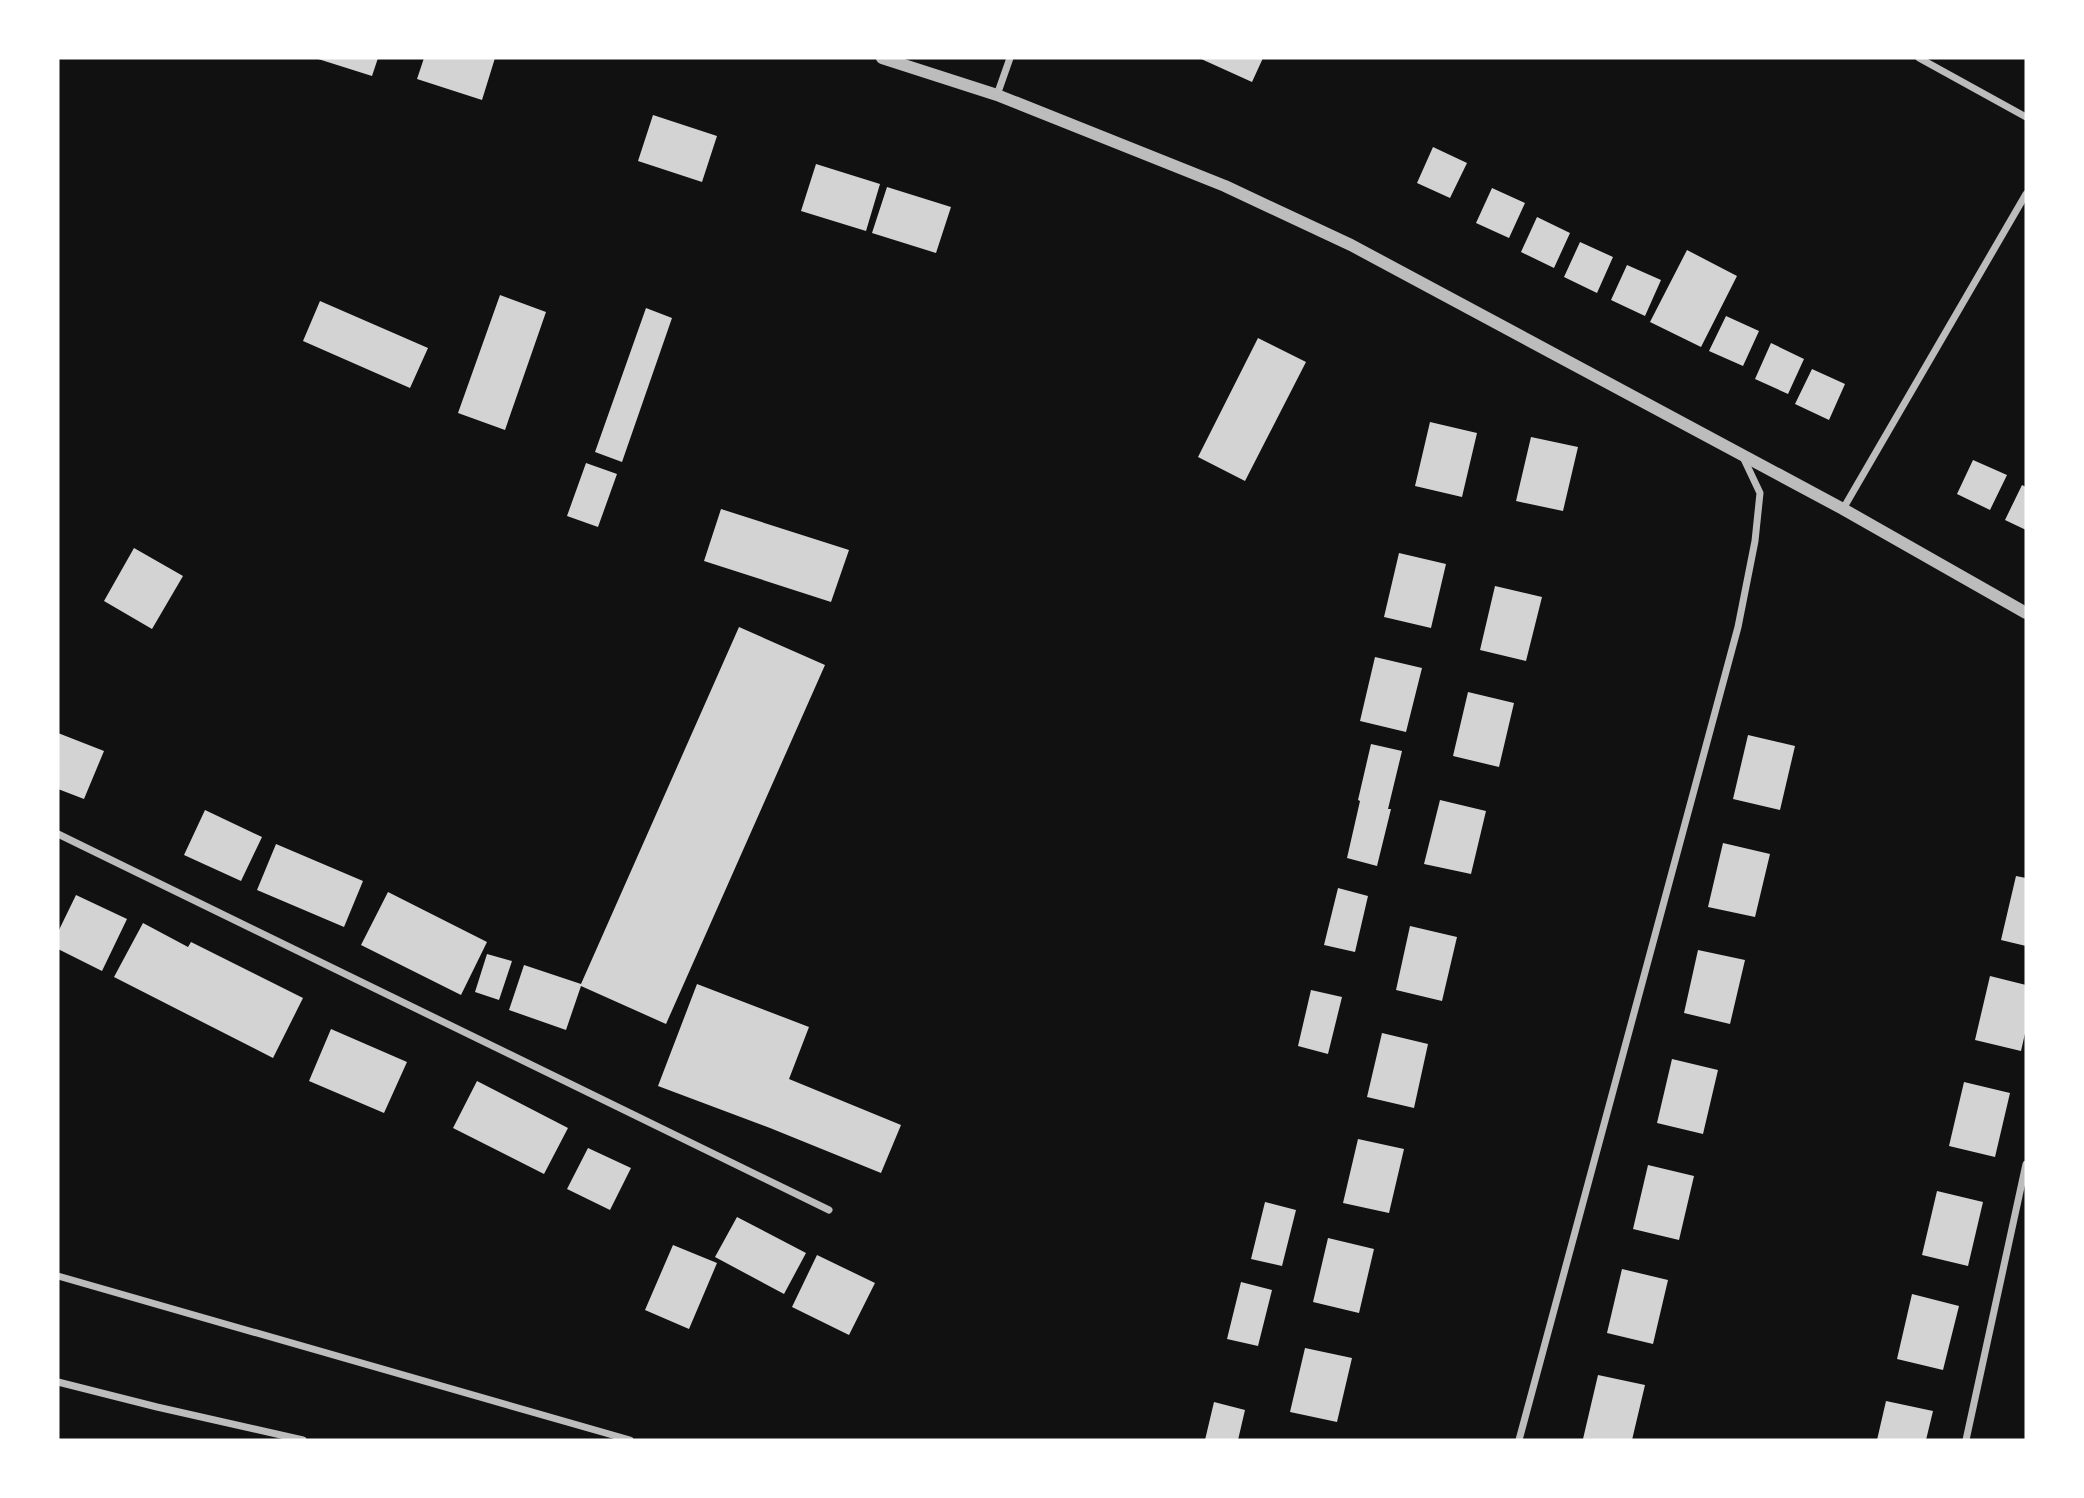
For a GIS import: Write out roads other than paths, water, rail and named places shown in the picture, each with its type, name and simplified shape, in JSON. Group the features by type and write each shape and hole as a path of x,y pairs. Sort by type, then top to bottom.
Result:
{"street":[{"path":"881,58 997,95 1225,186 1350,244 1843,509 2026,613"},
{"path":"997,95 1010,58"},
{"path":"1919,58 2026,117"},
{"path":"1843,509 2026,194"},
{"path":"1519,1440 1738,627 1755,541 1760,493 1743,456"},
{"path":"58,834 829,1210"},
{"path":"1965,1440 2026,1164"},
{"path":"58,1276 630,1440"},
{"path":"58,1382 303,1440"}]}
